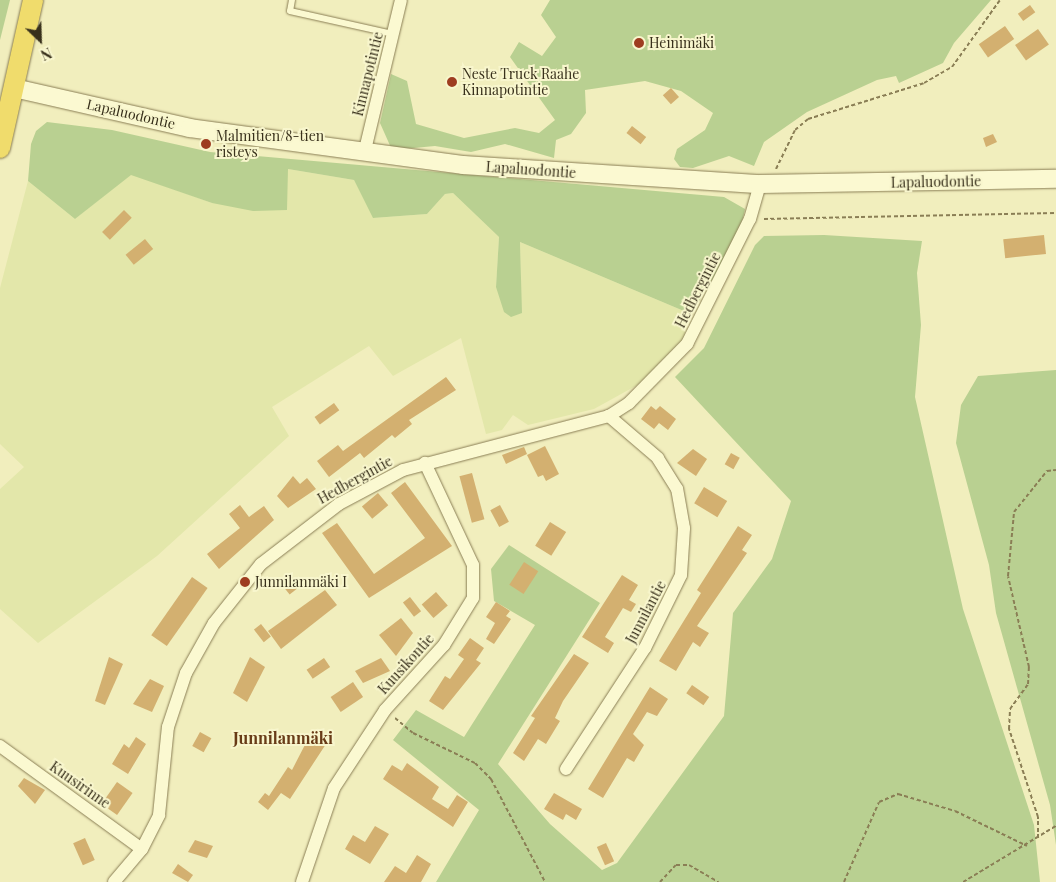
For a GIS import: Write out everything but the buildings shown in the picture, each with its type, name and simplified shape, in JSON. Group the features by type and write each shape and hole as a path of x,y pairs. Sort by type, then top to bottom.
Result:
{"highway":[{"path":"0,148 33,0"}],"main road":[{"name":"Lapaluodontie","path":"14,88 190,128 364,154 597,175 766,184 1056,180"}],"street":[{"name":"Kinnapotintie","path":"364,154 401,0"},
{"name":"Hedbergintie","path":"114,882 142,849 159,815 172,709 214,623 286,541 338,504 403,470 609,416 664,373 687,344 766,184"},
{"name":"Junnilantie","path":"566,769 645,648 681,575 684,528 677,489 658,458 609,416"},
{"name":"Kuusikontie","path":"302,882 334,788 385,710 450,637 466,614 476,586 473,565 425,463"},
{"name":"Kuusirinne","path":"0,746 142,849"}],"lane":[{"path":"292,0 290,11 393,34"}],"path":[{"path":"766,184 787,144 808,119 936,78 952,67 1000,0"},
{"path":"750,219 1056,213"},
{"path":"1038,838 1038,817 1009,729 1010,709 1028,684 1029,667 1008,576 1014,512 1047,471 1056,470"},
{"path":"385,710 412,733 475,763 491,779 545,882"},
{"path":"844,882 880,802 898,794 954,811 1027,846"},
{"path":"963,882 1027,846 1056,826"},
{"path":"660,882 676,865 689,865 718,882"}],"green space":[{"path":"0,0 10,0 0,40"},
{"path":"550,0 991,0 954,43 943,63 899,83 896,76 877,80 807,112 764,142 754,166 729,156 693,168 680,167 674,159 677,149 705,130 713,113 681,91 645,81 585,90 586,113 571,134 556,140 554,158 505,144 471,152 435,146 392,150 380,123 391,74 407,81 416,124 464,138 515,128 539,133 555,120 510,57 519,42 542,56 556,37 541,15"},
{"path":"47,122 112,130 210,152 724,197 745,209 739,236 691,314 520,242 522,313 511,317 504,312 496,287 499,237 453,193 445,194 427,214 373,218 354,180 288,169 287,210 253,211 212,203 131,175 75,219 28,181 31,144 36,131"},
{"path":"288,169 354,180 374,218 427,214 445,194 453,193 499,237 496,287 521,284 520,242 691,314 679,352 641,383 594,409 528,425 513,415 502,430 486,434 461,338 393,376 369,346 272,407 289,436 157,556 38,643 0,609 0,489 24,467 0,444 0,288 28,181 75,219 131,174 212,203"},
{"path":"824,235 922,241 917,273 921,325 915,397 963,609 1034,825 1040,882 436,882 479,810 393,740 416,710 464,737 535,625 494,601 491,569 509,545 600,603 498,764 550,824 602,870 617,863 724,716 733,613 772,559 791,501 675,377 704,348 755,245 764,236"},
{"path":"1056,370 1056,845 1050,805 996,613 989,565 956,443 961,405 978,376"}],"place":[{"name":"Heinimäki","path":"639,43"},
{"name":"Neste Truck Raahe Kinnapotintie","path":"452,82"},
{"name":"Malmitien/8-tien risteys","path":"206,144"},
{"name":"Junnilanmäki I","path":"245,582"}],"district":[{"name":"Junnilanmäki","path":"283,738"}]}
